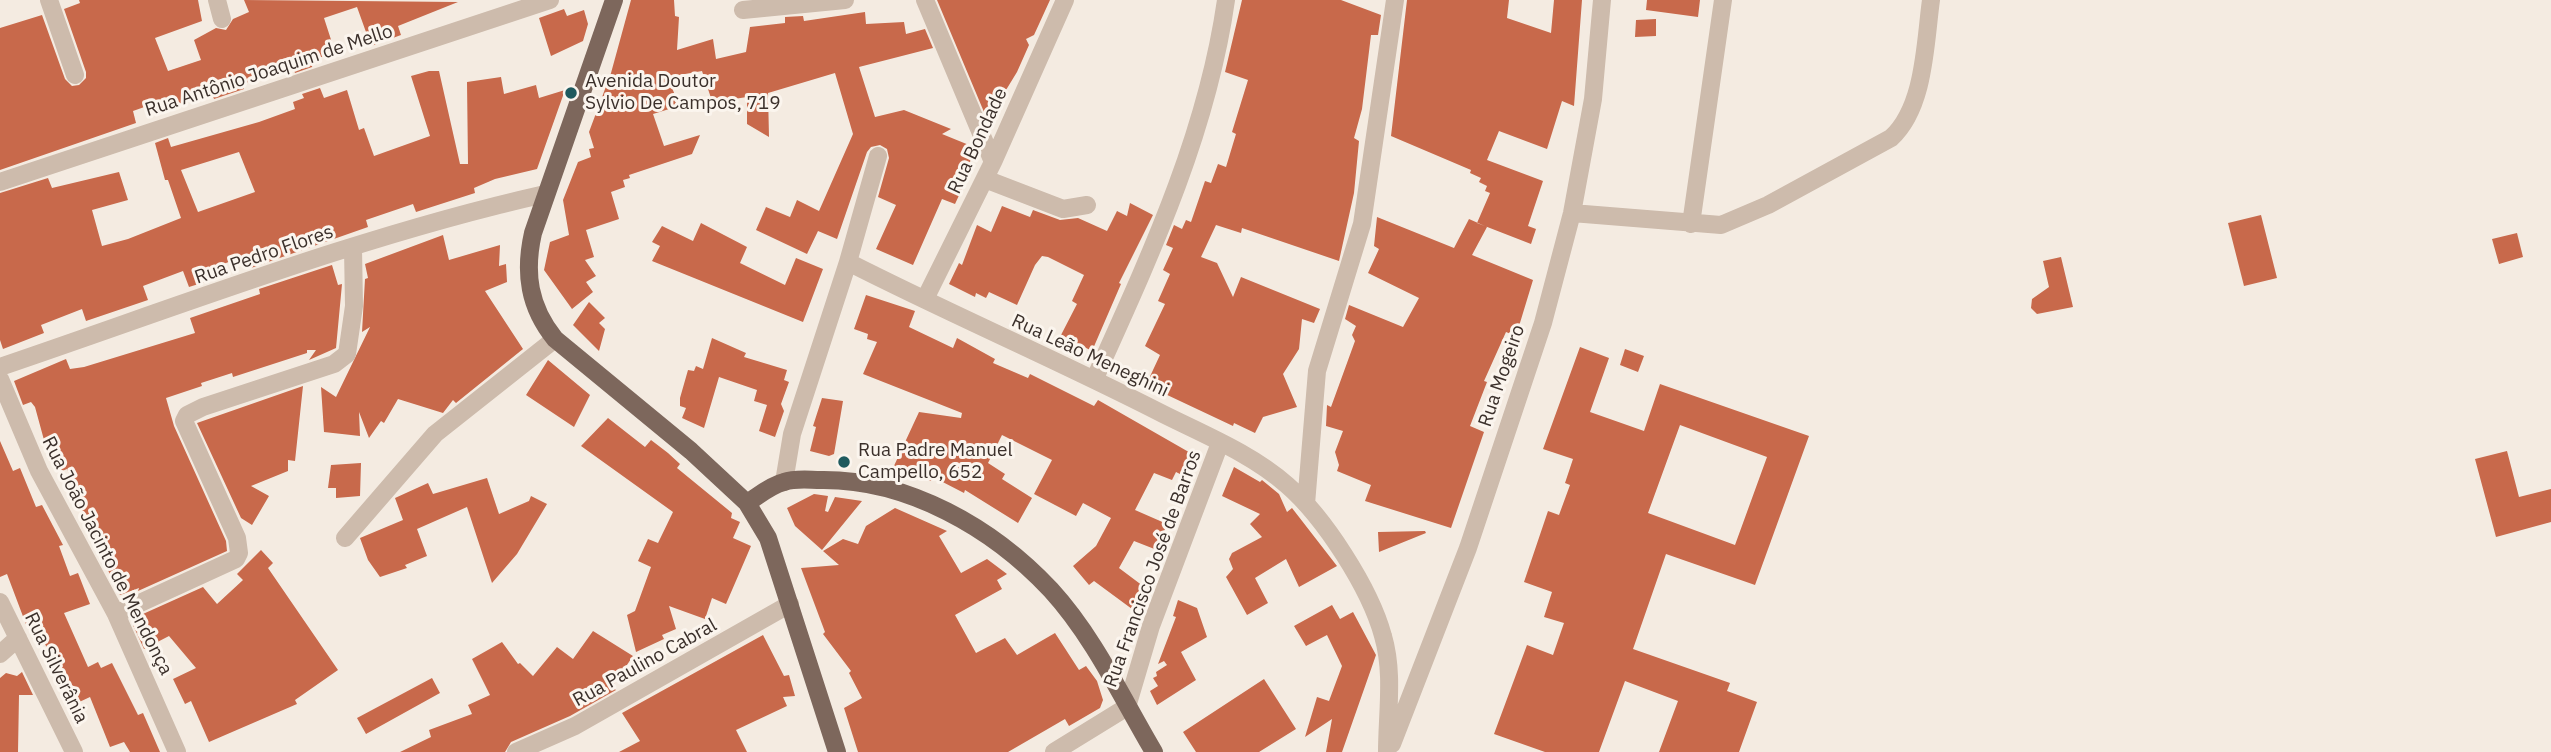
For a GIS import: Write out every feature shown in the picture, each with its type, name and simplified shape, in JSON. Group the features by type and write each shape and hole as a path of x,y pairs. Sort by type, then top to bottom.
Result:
{"main road":[{"path":"614,0 545,194 527,259 528,284 543,325 555,339 691,451 747,503 768,538 837,752"},
{"path":"747,503 784,482 830,480 888,489 942,508 1017,558 1051,590 1079,624 1154,752"}],"street":[{"path":"49,0 75,75"},
{"path":"218,0 222,19"},
{"name":"Rua Antônio Joaquim de Mello","path":"0,182 550,0"},
{"path":"743,10 845,0"},
{"path":"925,0 993,162"},
{"name":"Rua Bondade","path":"925,299 993,162 1065,0"},
{"path":"1095,379 1185,170 1214,72 1226,0"},
{"path":"1306,504 1317,371 1363,224 1395,0"},
{"name":"Rua Mogeiro","path":"1388,752 1468,548 1543,323 1572,213 1593,99 1602,0"},
{"path":"1691,224 1723,0"},
{"path":"1572,213 1721,225 1740,219 1855,158 1901,128 1918,82 1931,0"},
{"path":"784,482 792,434 848,262 878,156"},
{"path":"985,179 1063,209 1087,205"},
{"name":"Rua Pedro Flores","path":"0,367 354,248 545,194"},
{"path":"116,614 231,563 239,553 237,538 184,421 187,415 203,407 334,364 347,354 354,306 354,248"},
{"name":"Rua Leão Meneghini","path":"848,262 1004,339 1095,379 1270,471 1306,504 1353,573 1384,637 1389,677 1388,752"},
{"path":"345,538 435,434 555,339"},
{"name":"Rua João Jacinto de Mendonça","path":"0,379 38,471 116,614 177,752"},
{"name":"Rua Francisco José de Barros","path":"1054,752 1127,707 1151,626 1220,443"},
{"name":"Rua Silverânia","path":"0,602 74,752"},
{"name":"Rua Paulino Cabral","path":"516,752 575,726 790,604"},
{"path":"0,654 18,638"}],"building":[{"path":"79,0 198,0 202,21 155,38 168,71 201,60 194,40 216,28 226,30 233,19 249,12 244,0 458,2 398,26 401,35 371,46 357,7 324,18 335,52 313,60 312,67 295,73 292,65 243,84 244,89 214,99 212,93 172,106 167,99 133,111 136,123 0,170 0,28 42,15 65,79 72,86 79,85 86,78 86,72 64,9 80,3"},
{"path":"631,0 674,0 675,16 679,17 677,50 713,39 716,59 746,52 750,27 785,23 785,17 803,16 804,21 865,12 866,24 904,22 906,34 925,29 933,48 859,67 875,117 904,110 951,129 942,134 969,145 971,156 968,176 955,204 942,199 913,265 876,249 896,205 878,197 889,158 887,149 880,145 871,147 867,152 837,239 818,231 807,254 756,230 766,207 790,217 797,200 819,211 853,134 835,73 768,93 769,137 747,124 747,97 721,101 722,105 714,107 702,71 668,77 679,106 653,114 664,146 700,135 692,154 629,175 630,178 623,180 625,187 611,192 619,219 586,230 594,257 585,260 596,276 586,282 593,292 572,309 544,270 550,242 569,235 563,200 578,162 591,157 589,149 594,148 589,132 611,73"},
{"path":"937,0 1050,0 1034,35 1026,39 1029,45 1017,72 1006,90 984,112"},
{"path":"1242,0 1341,0 1381,15 1378,35 1371,35 1362,109 1354,138 1359,141 1354,193 1339,261 1242,228 1241,233 1216,225 1201,257 1217,263 1233,297 1241,277 1320,309 1314,323 1302,319 1299,349 1283,374 1297,407 1263,417 1255,433 1234,423 1233,426 1146,385 1160,355 1145,346 1165,304 1158,301 1170,274 1163,270 1173,248 1166,245 1174,225 1182,229 1186,220 1191,222 1205,181 1211,183 1218,164 1226,167 1236,134 1232,132 1248,80 1225,72"},
{"path":"1407,0 1509,0 1507,18 1551,33 1554,0 1582,0 1574,106 1562,101 1547,149 1499,131 1487,160 1543,181 1528,226 1536,229 1531,244 1477,223 1490,193 1485,191 1487,186 1479,182 1481,178 1470,173 1471,170 1391,136"},
{"path":"1647,0 1700,0 1698,17 1646,10"},
{"path":"564,9 567,16 584,10 588,24 583,41 551,56 539,18"},
{"path":"1656,19 1656,36 1635,37 1636,20"},
{"path":"439,71 460,164 468,164 467,82 501,77 504,94 536,85 539,98 565,90 537,169 495,179 474,188 475,193 416,212 413,204 366,220 368,227 251,268 247,255 205,271 208,281 189,287 183,271 143,286 148,300 86,321 82,309 41,325 44,333 3,349 0,340 0,193 48,178 52,188 119,172 128,200 92,210 102,246 128,239 181,218 168,180 165,180 155,143 168,138 171,147 259,122 295,109 293,102 304,98 302,94 320,88 324,98 347,90 359,130 364,128 374,156 430,136 411,76","holes":["239,152 255,192 198,212 181,170"]},
{"path":"1130,203 1153,215 1119,283 1121,284 1092,351 1061,335 1077,304 1072,301 1084,275 1048,257 1042,256 1035,265 1017,305 989,292 986,298 976,293 975,297 949,284 959,263 962,265 977,225 991,232 1002,206 1030,217 1033,210 1060,220 1078,218 1107,231 1117,211 1127,216"},
{"path":"2261,215 2277,278 2244,286 2228,223"},
{"path":"1377,217 1454,248 1469,219 1487,227 1472,255 1533,280 1516,336 1506,332 1484,381 1487,382 1470,426 1484,432 1451,528 1365,501 1371,485 1337,471 1339,465 1335,452 1343,431 1326,426 1327,405 1331,407 1355,341 1352,335 1356,326 1345,319 1349,305 1403,327 1419,298 1368,273 1379,249 1374,246"},
{"path":"701,223 747,247 740,263 785,285 796,258 823,269 803,322 652,261 660,246 652,242 662,226 693,241"},
{"path":"2517,233 2523,257 2499,264 2492,239"},
{"path":"443,235 449,260 500,245 499,266 506,264 507,282 485,291 523,349 456,403 453,400 443,413 398,399 384,423 381,421 369,438 359,412 360,436 324,432 321,387 336,397 370,327 362,332 365,279 368,278 365,264"},
{"path":"2061,257 2073,307 2037,314 2031,308 2032,299 2049,287 2043,261"},
{"path":"332,265 338,285 342,284 336,348 309,360 316,350 307,350 307,353 233,377 232,373 201,383 202,386 166,398 174,426 226,541 227,551 138,591 139,588 120,595 92,537 67,469 62,471 57,459 50,462 35,407 31,402 23,405 14,381 66,359 70,369 84,367 195,333 190,318 260,294 259,289"},
{"path":"866,295 915,311 909,327 953,348 957,338 995,359 993,363 1028,378 1030,374 1094,406 1098,400 1194,455 1186,477 1176,472 1172,480 1154,473 1135,510 1167,524 1157,550 1134,541 1119,568 1147,589 1132,609 1094,581 1089,585 1073,566 1096,546 1111,518 1083,503 1076,516 1034,494 1052,460 1002,435 988,463 1005,474 1002,479 1032,498 1018,523 965,490 964,493 933,477 931,481 893,468 919,412 961,418 962,413 863,374 877,342 867,339 868,334 854,329"},
{"path":"589,302 605,318 599,323 605,329 599,351 573,325"},
{"path":"712,338 746,353 744,357 787,370 784,380 789,382 781,404 784,411 775,437 759,431 767,405 754,401 757,390 719,377 704,428 682,418 686,408 680,406 680,398 688,370 694,371 696,366 703,369"},
{"path":"1580,347 1609,358 1590,412 1644,431 1660,384 1809,436 1755,585 1666,554 1633,649 1730,683 1727,691 1757,702 1739,752 1659,752 1678,701 1625,681 1599,752 1545,752 1494,734 1527,645 1553,655 1564,623 1544,617 1552,592 1524,582 1548,511 1559,515 1570,485 1565,483 1573,459 1543,449","holes":["1680,425 1767,457 1735,545 1648,513"]},
{"path":"1625,349 1644,356 1638,372 1620,365"},
{"path":"548,360 590,395 574,427 526,395"},
{"path":"303,386 295,461 288,460 288,471 251,486 269,496 252,525 241,518 197,423"},
{"path":"822,398 843,401 834,454 829,456 810,451 816,427 813,426"},
{"path":"608,418 645,447 651,440 668,453 680,464 677,468 732,513 731,518 740,522 733,538 751,546 726,604 712,598 705,619 669,606 676,629 662,635 664,639 636,652 627,615 635,611 651,567 638,561 648,539 658,543 673,512 581,446"},
{"path":"0,441 13,471 20,468 36,507 42,505 63,545 59,546 70,576 78,573 90,604 64,613 88,667 98,662 101,668 112,663 138,715 143,713 160,752 130,752 124,742 110,747 90,697 75,704 41,636 36,638 27,627 7,574 0,577"},
{"path":"2507,451 2519,497 2551,489 2551,522 2496,537 2475,459"},
{"path":"361,463 360,496 336,498 336,488 328,488 331,465"},
{"path":"1234,467 1260,482 1262,480 1279,494 1287,512 1292,508 1337,566 1299,587 1286,559 1255,578 1268,603 1247,615 1226,577 1233,569 1229,559 1232,553 1262,537 1250,524 1260,514 1222,496"},
{"path":"487,478 499,514 529,501 531,496 547,504 517,554 492,583 467,507 417,529 427,556 405,565 407,568 380,577 368,560 360,538 403,520 395,498 428,483 433,494"},
{"path":"814,494 828,496 825,511 828,512 835,497 862,501 822,550 795,526 787,508"},
{"path":"895,508 947,531 939,536 961,573 987,559 1007,574 997,580 1002,589 955,615 976,653 1005,638 1017,655 1055,633 1079,670 1086,666 1097,681 1103,700 1100,708 1069,726 1065,719 1008,752 858,752 844,708 862,698 849,673 851,671 823,634 825,632 801,568 839,565 823,551 843,539 858,544 866,526"},
{"path":"1378,532 1426,533 1379,552"},
{"path":"261,550 273,563 268,568 338,670 295,700 297,704 209,742 191,701 185,704 173,679 196,668 169,636 144,649 133,625 134,618 203,587 217,604 243,580 237,574"},
{"path":"1178,600 1197,608 1207,637 1181,652 1196,680 1157,705 1150,691 1158,686 1153,678 1157,676 1156,672 1167,665 1164,661 1158,664 1176,617 1173,616"},
{"path":"1332,605 1340,619 1353,612 1376,655 1342,752 1326,752 1332,719 1305,737 1317,697 1329,701 1342,666 1327,635 1306,646 1294,626"},
{"path":"593,631 633,656 612,687 616,690 570,716 511,742 505,752 400,752 431,737 429,730 472,714 468,705 490,695 472,659 502,642 518,664 533,676 557,647 573,659"},
{"path":"763,635 784,676 789,675 795,696 783,697 787,706 736,730 747,752 619,752 640,741 622,713"},
{"path":"22,672 33,695 19,695 18,752 0,752 0,678 6,673 17,676"},
{"path":"432,678 440,693 366,734 357,718"},
{"path":"1264,679 1296,729 1259,752 1196,752 1183,732"}],"place":[{"name":"Avenida Doutor Sylvio De Campos, 719","path":"571,93"},
{"name":"Rua Padre Manuel Campello, 652","path":"844,462"}]}
